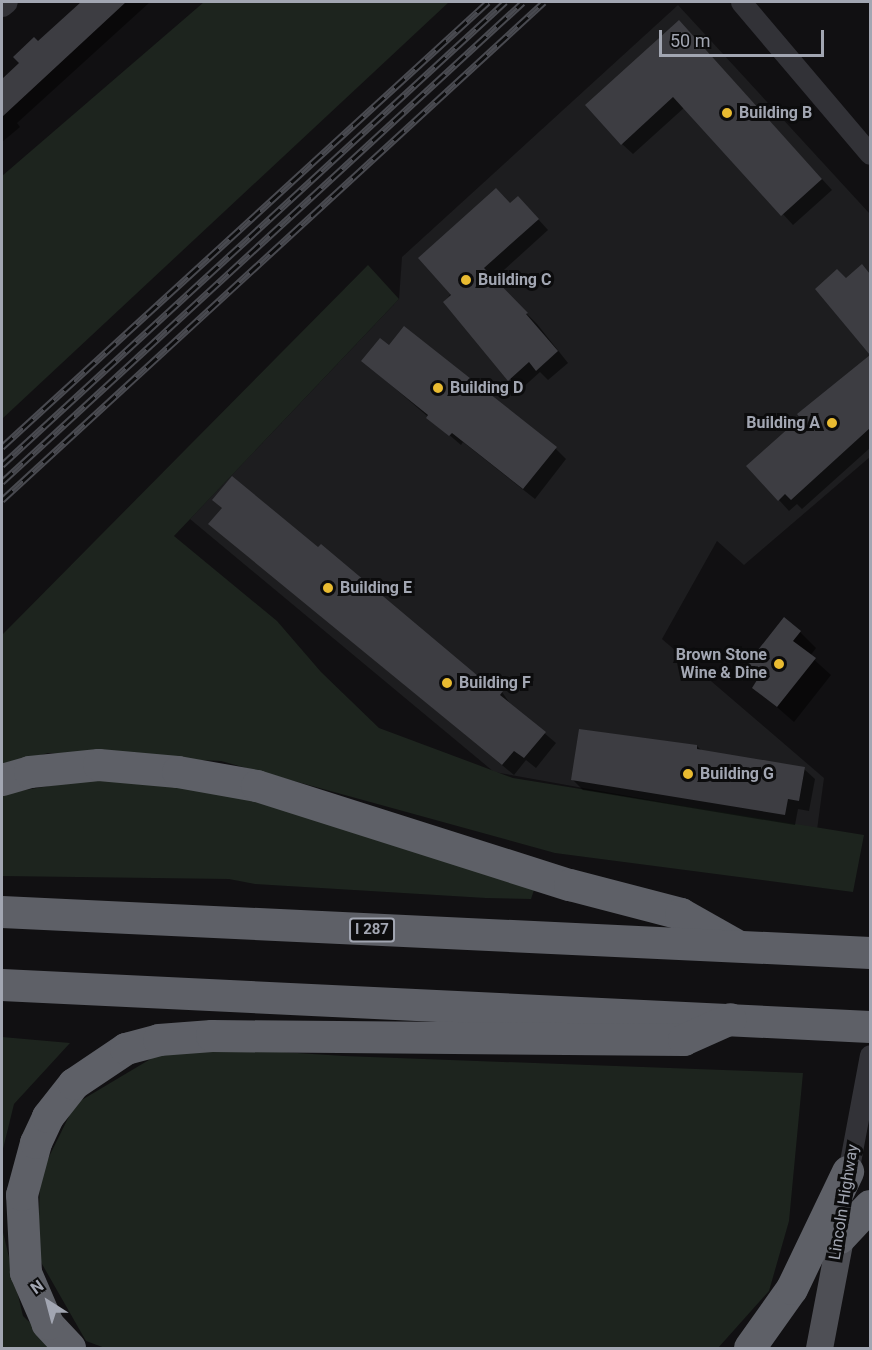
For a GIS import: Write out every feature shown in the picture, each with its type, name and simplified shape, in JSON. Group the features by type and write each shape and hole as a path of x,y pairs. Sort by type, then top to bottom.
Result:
{"highway":[{"path":"2,780 30,772 99,765 178,771 257,786 570,885 681,914 742,948"},
{"name":"I 287","path":"2,912 856,953"},
{"path":"2,985 870,1027"},
{"path":"70,1348 48,1324 26,1273 22,1195 36,1143 48,1117 74,1084 126,1049 159,1040 212,1036 684,1040 731,1020"},
{"path":"750,1348 792,1289 848,1172"},
{"path":"840,1238 870,1206"}],"main road":[{"name":"Lincoln Highway","path":"819,1348 840,1238"}],"street":[{"path":"2,6 7,2"},
{"path":"741,2 870,154"},
{"name":"Lincoln Highway","path":"840,1238 848,1172 870,1055"}],"shaded area":[{"path":"204,2 449,2 2,419 2,176"},
{"path":"678,5 870,214 870,457 744,565 717,541 662,639 824,778 817,830 494,772 190,519 399,299 402,257"},
{"path":"368,265 399,299 174,536 277,621 321,672 379,728 513,778 864,835 853,892 555,853 221,761 48,753 2,766 2,635"},
{"path":"96,778 207,789 306,814 534,890 531,899 486,898 255,884 229,879 2,876 2,794"},
{"path":"2,1037 70,1043 14,1104 2,1153"},
{"path":"174,1045 344,1056 803,1073 789,1221 769,1291 718,1348 105,1348 86,1341 38,1257 40,1175 75,1104"},
{"path":"2,1228 23,1316 57,1348 2,1348"}],"building":[{"path":"81,2 126,2 2,117 2,79 19,63 13,57 34,37 38,41"},
{"name":"Building B","path":"679,20 822,179 781,216 673,97 621,145 585,105"},
{"name":"Building C","path":"496,188 510,203 518,196 539,219 484,268 528,313 526,314 558,351 536,371 529,362 508,381 443,302 451,295 418,258"},
{"path":"862,264 870,274 870,355 815,289 837,269 846,278"},
{"name":"Building D","path":"404,326 557,447 523,489 452,433 449,436 426,418 428,415 361,361 380,338 389,345"},
{"name":"Building A","path":"870,355 870,428 791,500 785,494 778,501 746,466 800,418 797,414"},
{"path":"232,476 318,547 321,544 478,676 480,673 503,691 500,695 546,732 524,758 514,751 502,765 208,524 222,508 212,500"},
{"name":"Brown Stone Wine & Dine","path":"784,617 801,631 793,641 816,658 777,707 752,688 757,680 743,669"},
{"name":"Building G","path":"579,729 697,745 697,749 805,767 799,801 788,799 785,815 571,780"}],"railway":[{"path":"2,447 488,2"},
{"path":"2,465 505,2"},
{"path":"2,482 523,2"},
{"path":"2,500 544,2"}],"place":[{"name":"Building B","path":"727,113"},
{"name":"Building C","path":"466,280"},
{"name":"Building D","path":"438,388"},
{"name":"Building A","path":"832,423"},
{"name":"Building E","path":"328,588"},
{"name":"Brown Stone Wine & Dine","path":"779,664"},
{"name":"Building F","path":"447,683"},
{"name":"Building G","path":"688,774"}]}
